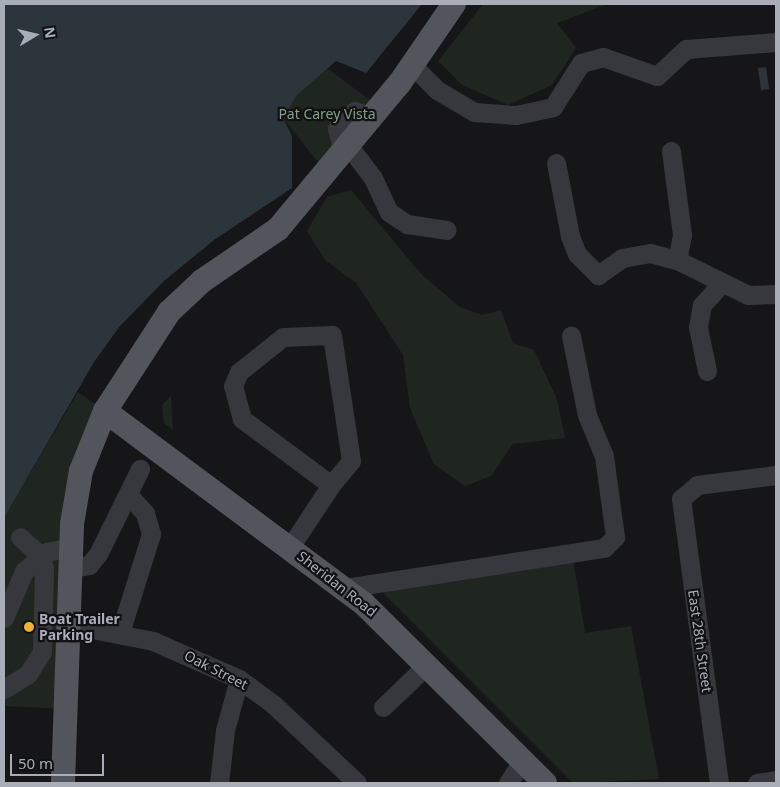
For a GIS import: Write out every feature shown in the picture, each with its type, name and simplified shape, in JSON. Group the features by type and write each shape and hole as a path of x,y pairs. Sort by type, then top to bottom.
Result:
{"main road":[{"path":"63,783 71,625 71,557 81,470 105,411 169,312 202,281 278,229 412,66 454,4"},
{"name":"Sheridan Road","path":"105,411 345,588 428,664 545,783"}],"street":[{"path":"412,66 437,90 474,112 516,115 553,106 581,63 603,57 657,76 686,49 776,42"},
{"path":"346,148 373,178 389,212 407,224 447,230"},
{"path":"671,151 682,235 678,260"},
{"path":"556,163 570,236 577,254 598,275 622,258 650,253 678,260 721,284 748,295 776,294"},
{"path":"707,371 699,320 702,305 721,284"},
{"path":"290,547 331,485 351,460 332,335 282,338 234,378 240,415 331,485"},
{"path":"345,588 604,548 615,537 609,491 598,436 579,385 571,336"},
{"path":"4,618 24,571 40,556 71,557 89,566 140,469"},
{"name":"East 28th Street","path":"719,783 681,499 697,485 776,475"},
{"path":"120,633 151,534 145,513 128,494"},
{"path":"4,689 12,687 39,661 46,592 40,556 20,537"},
{"name":"Oak Street","path":"71,625 120,633 175,650 239,679 273,704 357,783"},
{"path":"383,707 428,664"},
{"path":"219,783 225,730 239,679"},
{"path":"508,783 523,760"},
{"path":"757,783 776,780"}],"green space":[{"path":"483,4 608,4 557,23 576,48 552,85 508,105 462,85 438,61"},
{"name":"Pat Carey Vista","path":"325,67 380,107 326,172 283,118 297,95"},
{"path":"351,190 422,275 460,307 482,315 501,310 513,343 534,350 557,399 565,438 513,444 491,476 465,486 434,464 410,408 403,355 356,283 325,260 307,231 327,197"},
{"path":"78,392 105,411 92,439 66,709 4,706 4,518"},
{"path":"171,396 173,430 164,423 162,405"},
{"path":"573,559 585,633 631,626 659,779 573,783 382,592"}],"shaded area":[{"path":"4,4 422,4 366,73 336,61 297,95 283,118 292,136 292,188 214,240 164,281 120,326 94,362 4,518"},
{"path":"766,67 769,89 761,90 758,68"}],"place":[{"name":"Boat Trailer Parking","path":"29,627"}]}
